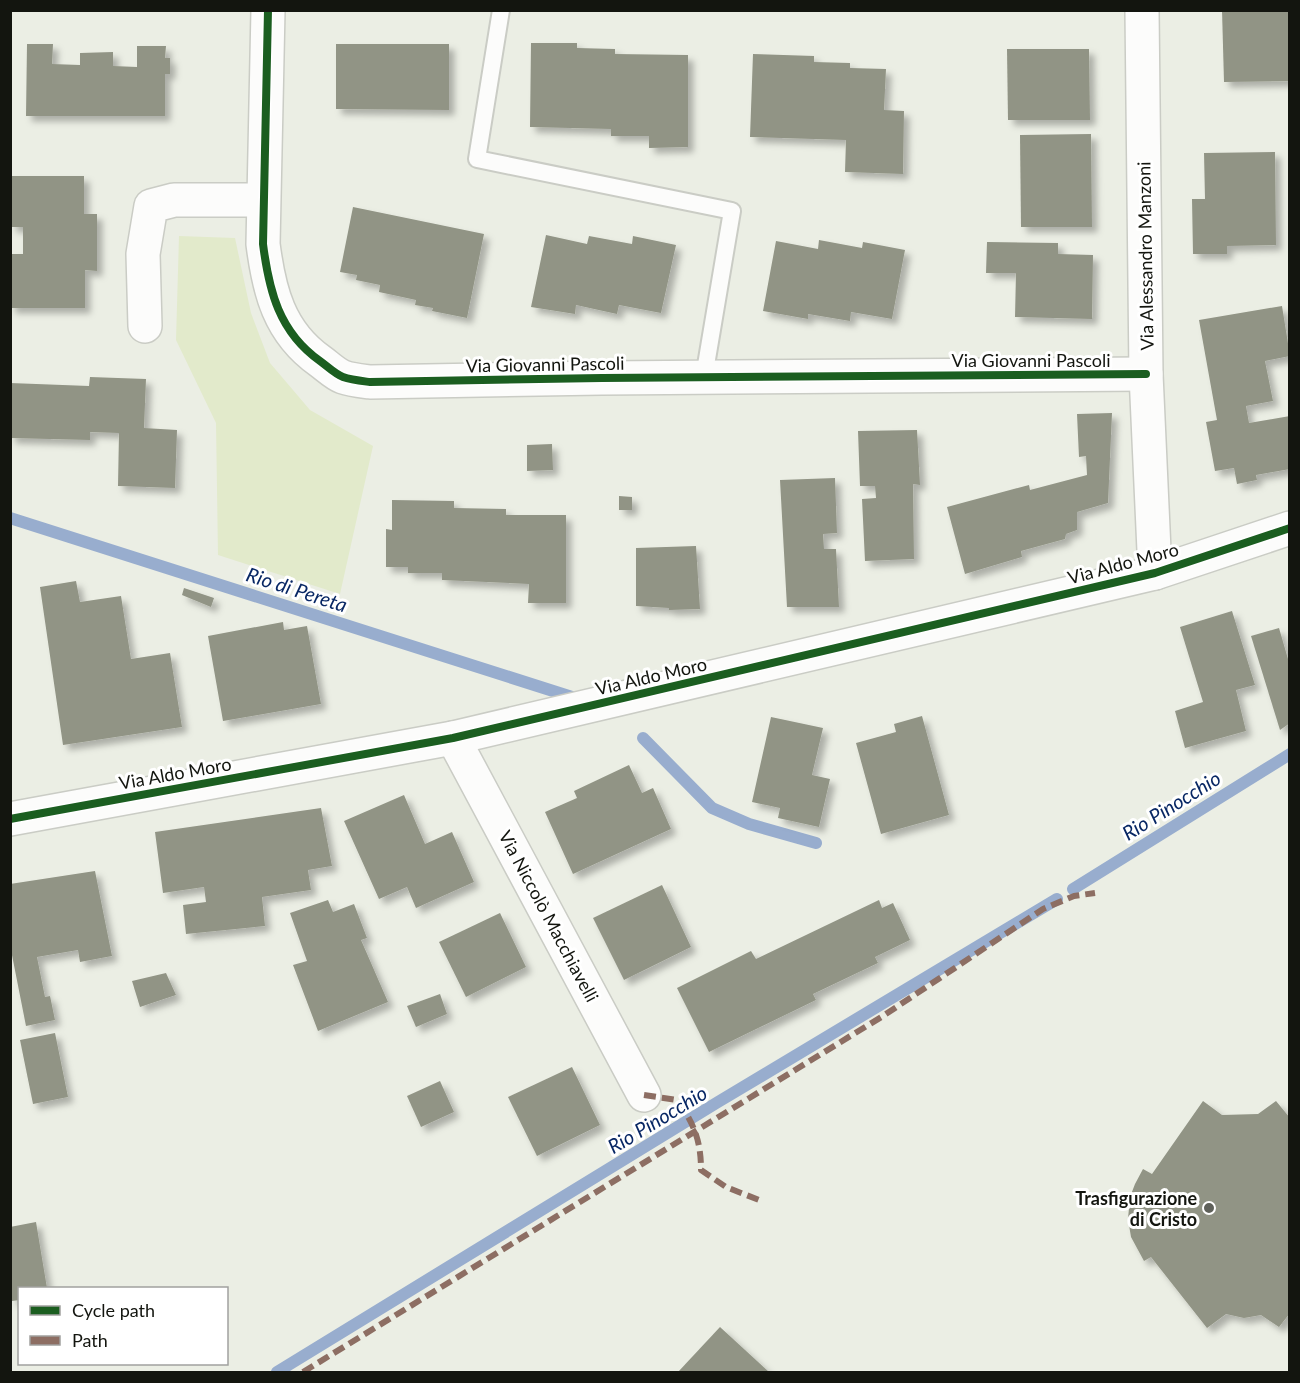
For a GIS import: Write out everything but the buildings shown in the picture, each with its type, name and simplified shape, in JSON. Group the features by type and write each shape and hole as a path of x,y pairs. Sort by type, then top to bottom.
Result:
{"street":[{"name":"Via Giovanni Pascoli","path":"268,10 263,244 273,300 283,323 306,351 342,377 370,382 1146,374"},
{"name":"Via Alessandro Manzoni","path":"1142,10 1146,374 1155,573"},
{"path":"145,326 143,254 151,206 174,200 263,200"},
{"name":"Via Aldo Moro","path":"10,819 453,738 1155,573 1290,528"},
{"name":"Via Niccolò Macchiavelli","path":"453,738 644,1095"}],"lane":[{"path":"501,10 477,159 732,211 704,377"}],"green space":[{"path":"179,236 235,238 251,313 270,363 310,410 373,446 340,594 218,555 216,423 176,340"}],"waterway":[{"name":"Rio di Pereta","path":"10,518 572,697"},
{"name":"Rio di Pereta","path":"643,738 712,808 749,824 816,843"},
{"name":"Rio Pinocchio","path":"1073,889 1290,754"},
{"name":"Rio Pinocchio","path":"277,1372 718,1102 1057,899"}],"marked path":[{"path":"303,1372 883,1016 1043,909 1074,896 1095,893"},
{"path":"644,1095 677,1100 695,1133 700,1150 701,1170 726,1187 759,1200"}],"cycle path":[{"path":"268,10 263,244 269,278 278,309 295,337 306,350 343,377 370,382 1146,374"},
{"path":"10,819 453,738 1155,573 1290,528"}],"place":[{"name":"Trasfigurazione di Cristo","path":"1209,1208"}]}
